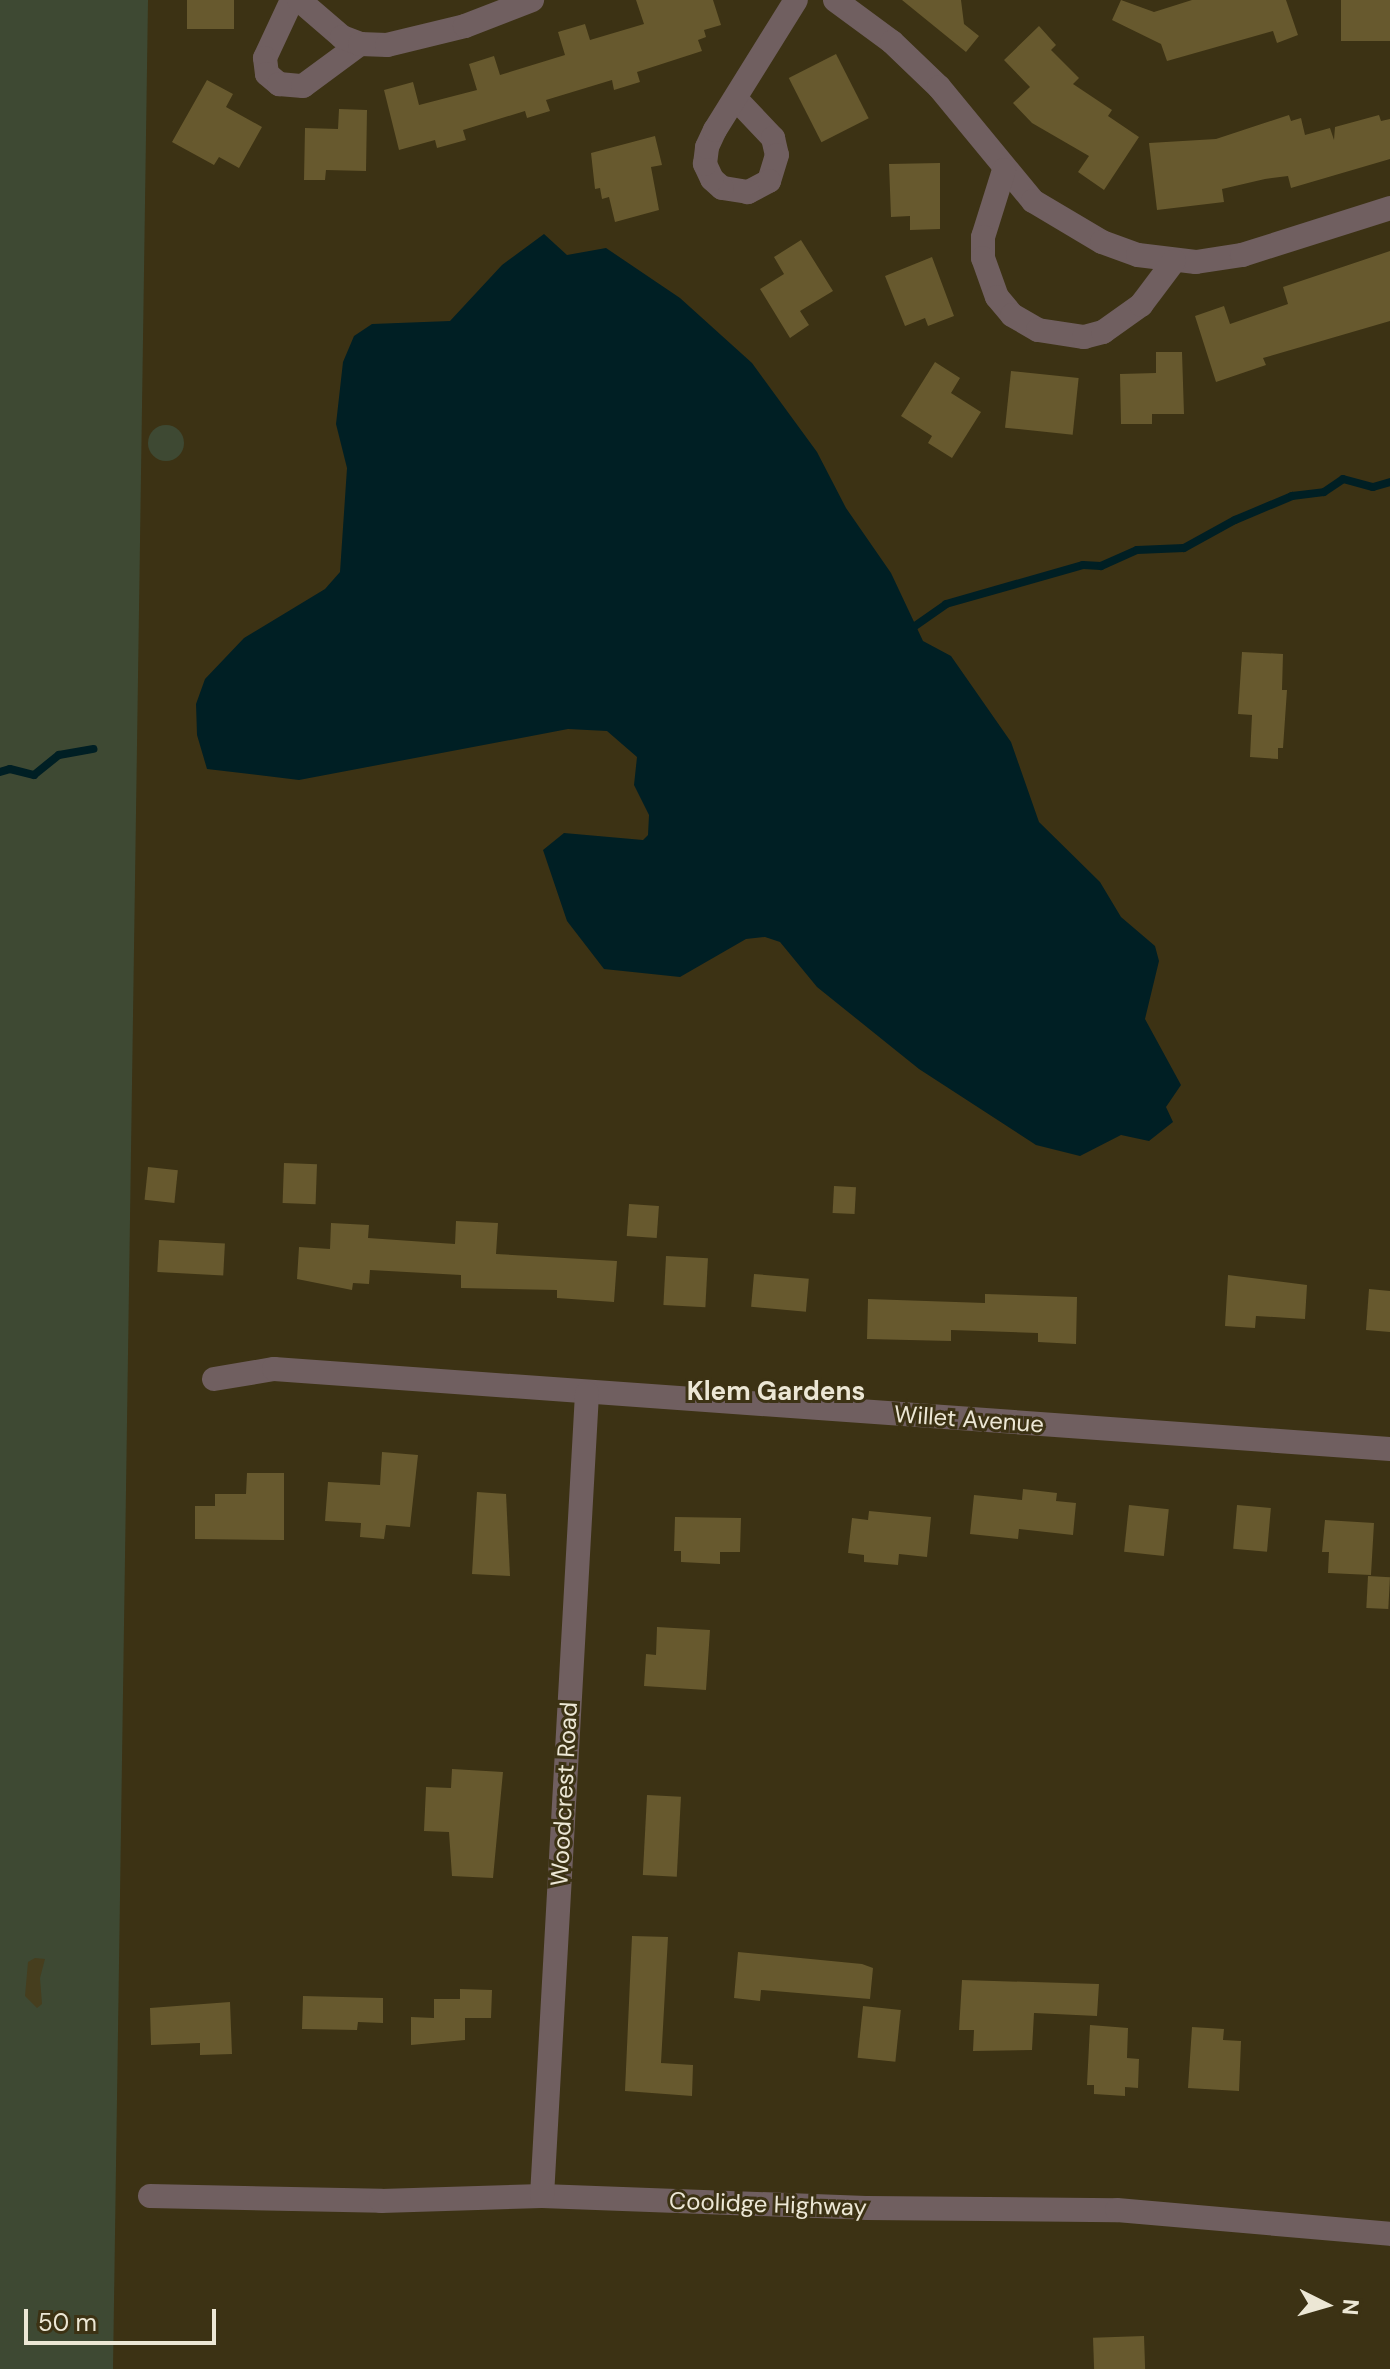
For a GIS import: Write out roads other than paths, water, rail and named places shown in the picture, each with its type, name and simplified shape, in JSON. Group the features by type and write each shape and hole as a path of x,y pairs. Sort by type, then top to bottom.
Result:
{"street":[{"path":"292,0 265,58 267,74 279,84 303,86 360,44 428,36 532,0"},
{"path":"299,0 322,24 360,44"},
{"path":"736,99 796,0"},
{"path":"835,0 892,42 939,87 1004,170 1033,201 1066,224 1138,255 1174,261 1242,255 1390,208"},
{"path":"1004,170 983,237 983,258 997,297 1012,315 1038,330 1084,337 1103,332 1141,305 1174,261"},
{"name":"Willet Avenue","path":"214,1379 274,1369 1390,1449"},
{"name":"Woodcrest Road","path":"542,2196 587,1393"},
{"name":"Coolidge Highway","path":"150,2196 381,2201 542,2196 866,2208 1155,2211 1388,2232"}],"water":[{"path":"544,234 567,255 606,248 680,298 752,363 817,452 846,508 891,573 923,641 951,656 1011,742 1039,822 1100,882 1121,917 1155,946 1159,961 1145,1019 1181,1085 1166,1107 1173,1122 1149,1141 1121,1135 1080,1156 1036,1145 919,1069 817,987 780,942 765,937 746,939 680,977 604,969 567,921 543,850 564,833 643,840 648,835 649,815 634,785 637,757 607,731 568,729 299,780 207,769 197,735 196,704 205,679 244,638 325,589 340,572 347,468 336,424 343,362 354,336 372,324 450,321 502,265"}],"waterway":[{"path":"915,626 946,604 1083,565 1101,566 1137,550 1184,548 1235,520 1292,496 1324,492 1343,479 1373,487 1390,482"},
{"path":"0,772 10,769 34,775 59,755 93,749"}],"district":[{"name":"Klem Gardens","path":"776,1392"}]}
